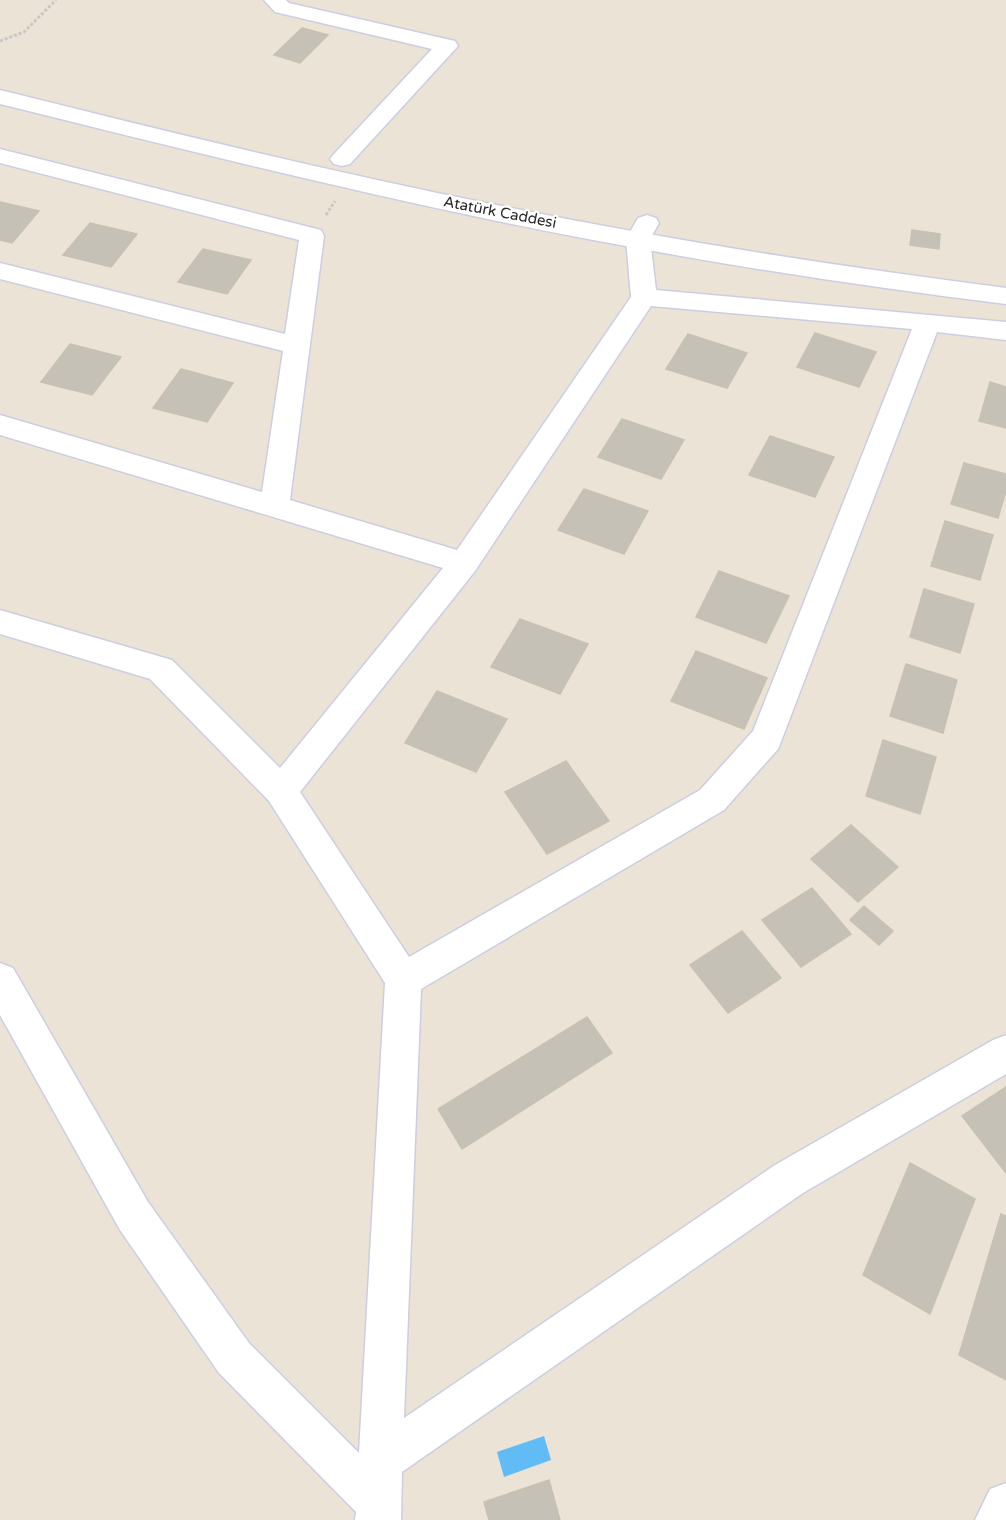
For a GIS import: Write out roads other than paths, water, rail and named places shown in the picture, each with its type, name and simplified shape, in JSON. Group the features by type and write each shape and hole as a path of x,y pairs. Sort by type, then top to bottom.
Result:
{"street":[{"path":"274,0 282,8 447,46 345,170"},
{"name":"Atatürk Caddesi","path":"0,80 345,170"},
{"name":"Atatürk Caddesi","path":"0,97 642,231 798,267 1006,296"},
{"path":"0,156 312,236 275,505"},
{"path":"281,791 464,563 644,297 642,231"},
{"name":"Atatürk Caddesi","path":"642,231 763,243 1006,276"},
{"path":"0,271 297,346"},
{"path":"644,297 1006,331"},
{"path":"403,980 712,800 766,740 928,322"},
{"path":"0,425 464,563"},
{"path":"0,622 161,669 281,791 403,980 378,1512"},
{"path":"0,980 134,1216 234,1358 378,1512"},
{"path":"381,1460 789,1179 1006,1053"},
{"path":"998,1520 1006,1505"}],"water":[{"path":"544,1436 551,1460 504,1477 497,1452"}]}
